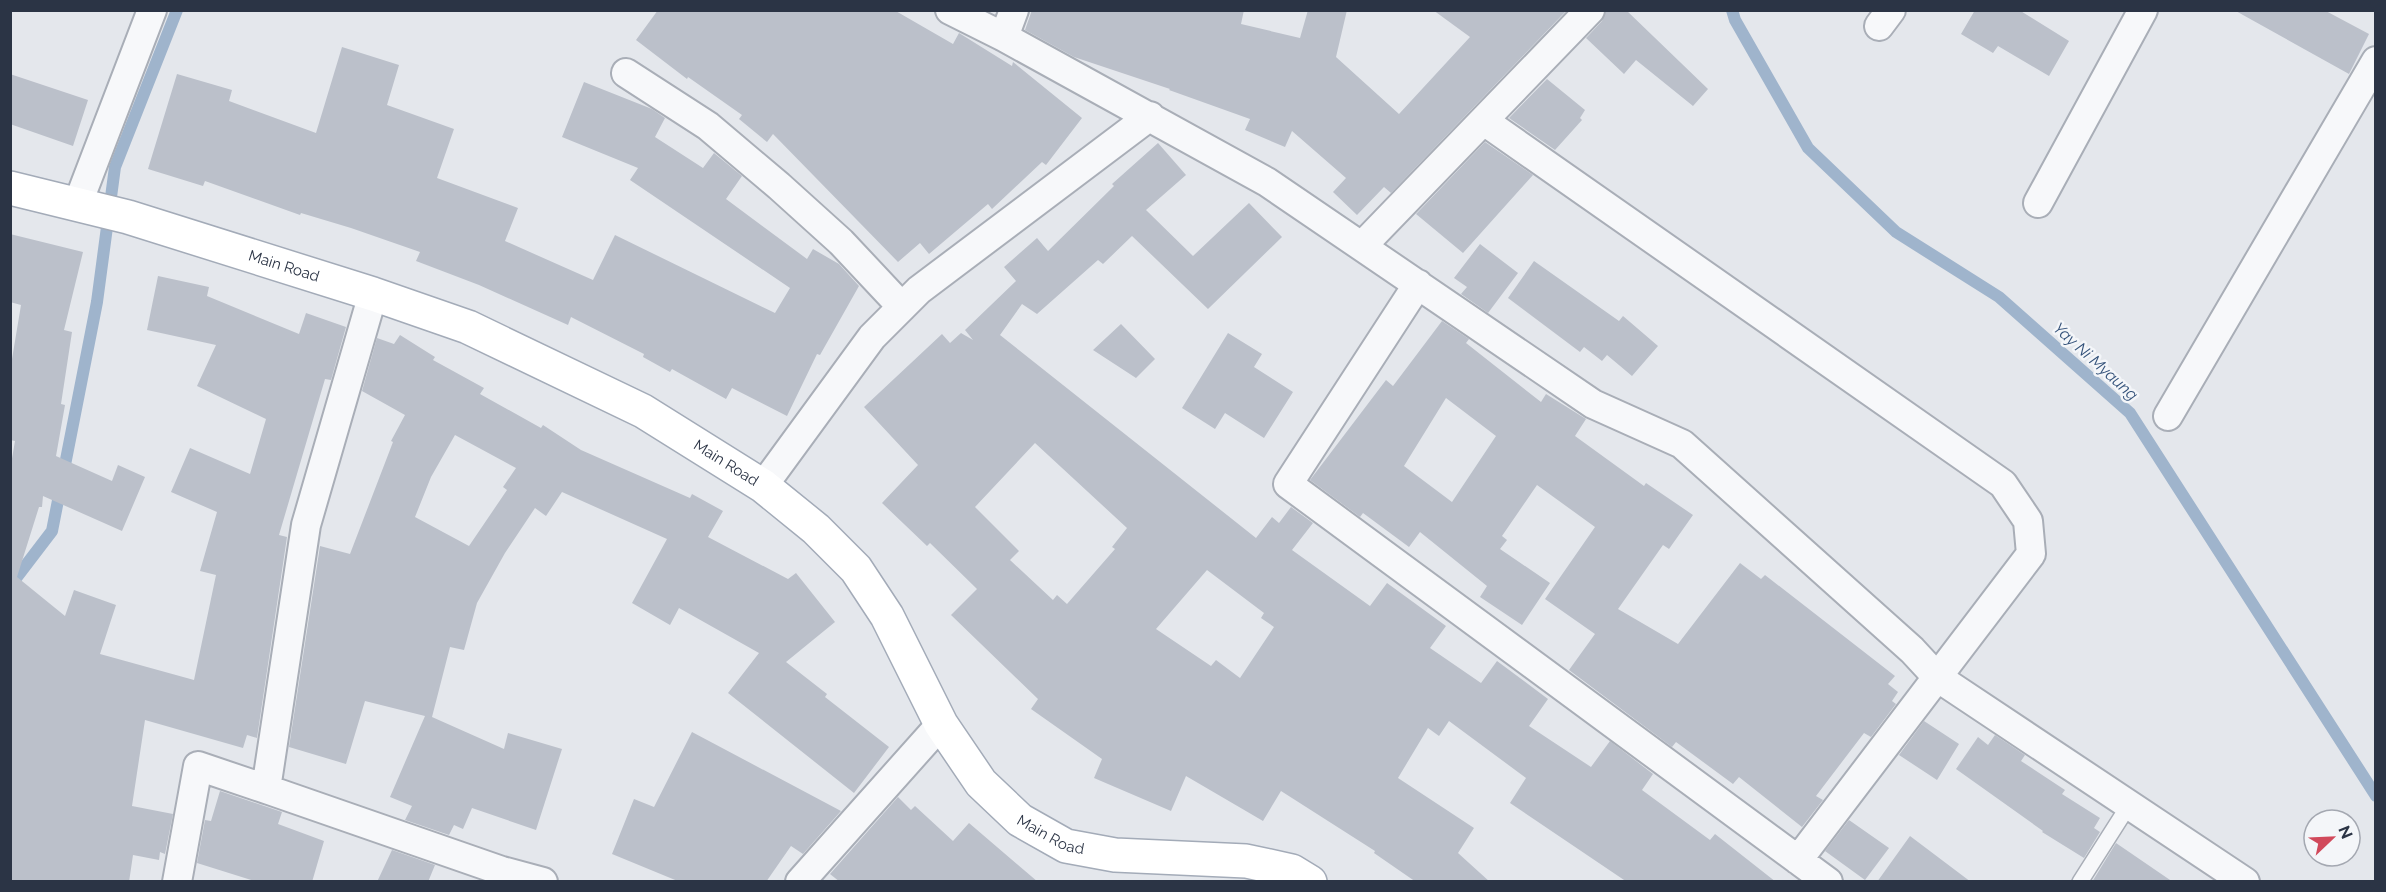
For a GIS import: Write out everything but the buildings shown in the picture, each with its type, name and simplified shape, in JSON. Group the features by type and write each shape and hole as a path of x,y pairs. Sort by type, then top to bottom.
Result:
{"main road":[{"name":"Main Road","path":"10,188 78,203 372,294 468,327 643,411 763,486 816,529 856,569 887,616 941,724 981,783 1020,820 1066,846 1115,855 1246,861 1292,871 1310,882"}],"street":[{"path":"78,203 152,10"},
{"path":"950,10 1150,116 1267,182 1593,404 1682,444 1912,650 1937,677 2245,882"},
{"path":"1004,37 1014,10"},
{"path":"1362,246 1590,10"},
{"path":"2038,203 2143,10"},
{"path":"2168,416 2376,61"},
{"path":"626,73 708,126 779,186 841,242 902,307"},
{"path":"763,486 872,337 919,290 1150,116"},
{"path":"1484,121 2003,484 2028,521 2031,554 1798,860"},
{"path":"1418,284 1288,484 1828,882"},
{"path":"266,789 306,525 372,294"},
{"path":"800,882 941,724"},
{"path":"177,882 198,766 499,876 543,882"}],"lane":[{"path":"2080,882 2129,805"}],"waterway":[{"path":"10,586 52,531 97,302 115,167 177,10"},
{"name":"Yay Ni Myaung","path":"1732,10 1735,20 1808,148 1896,232 1999,297 2130,413 2376,796"}]}
